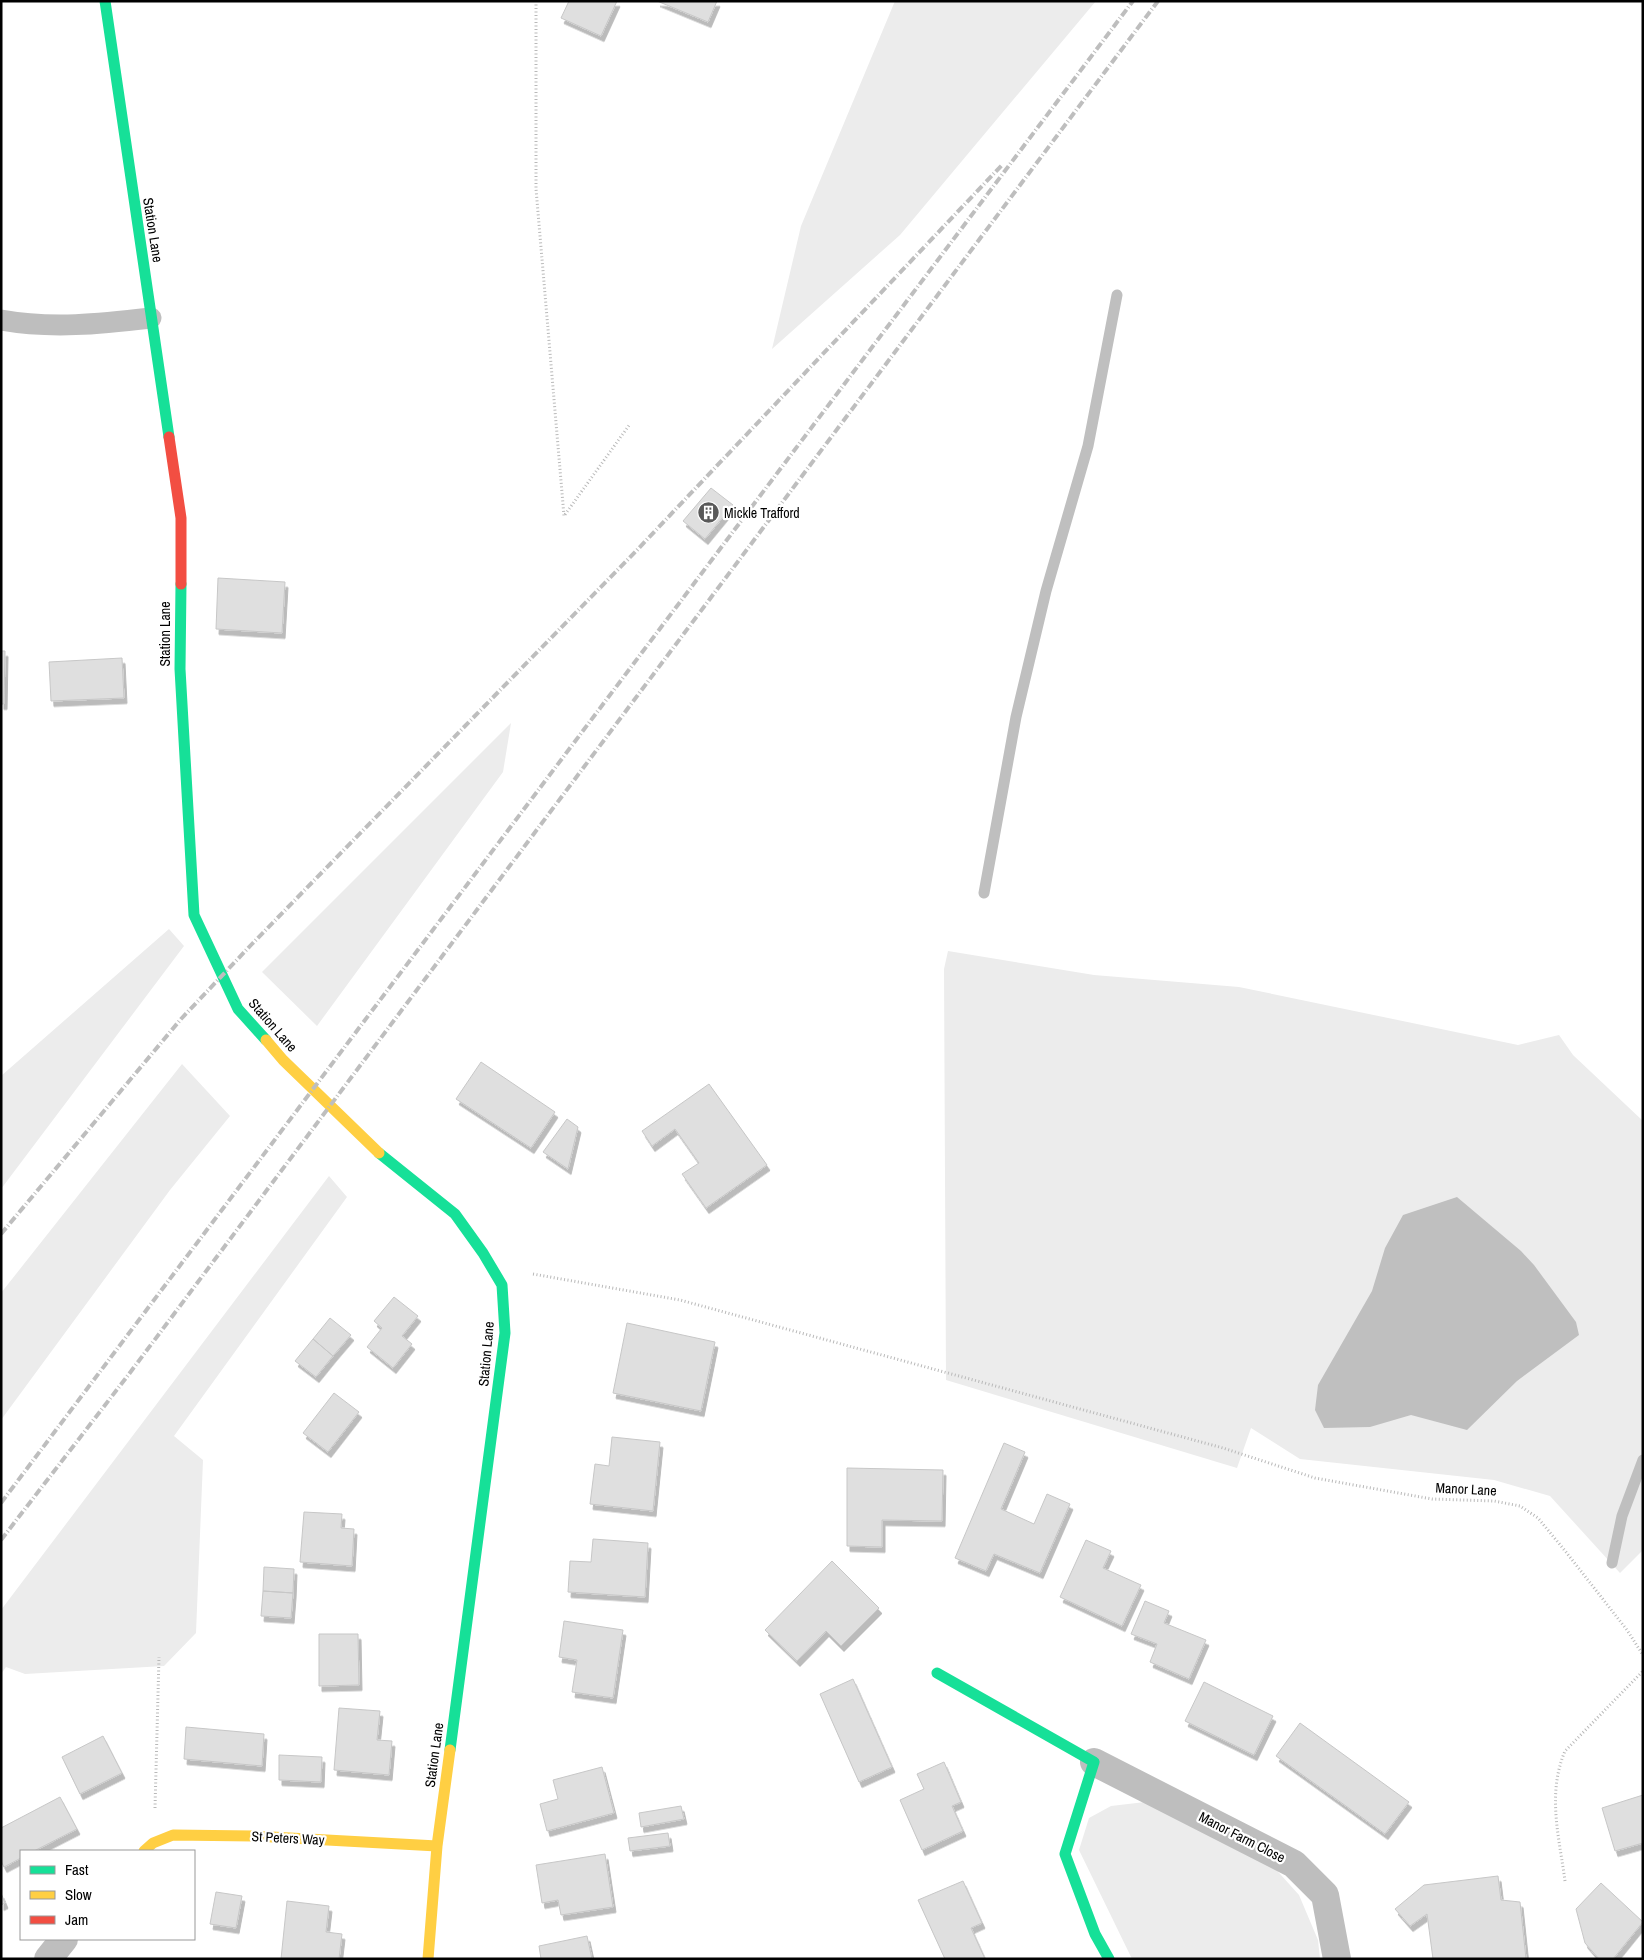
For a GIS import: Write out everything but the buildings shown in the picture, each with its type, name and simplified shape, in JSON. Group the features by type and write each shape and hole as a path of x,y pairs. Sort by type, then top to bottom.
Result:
{"street":[{"name":"Station Lane","path":"106,1 180,518 180,669 194,915 238,1009 283,1060 372,1147 455,1214 502,1285 506,1333 437,1846 428,1959"},
{"name":"Manor Farm Close","path":"937,1674 1094,1762 1294,1864 1325,1895 1337,1959"},
{"path":"1094,1762 1065,1854 1095,1934 1109,1959"},
{"name":"St Peters Way","path":"145,1850 153,1844 173,1835 253,1836 437,1846"},
{"path":"48,1959 63,1940"}],"lane":[{"path":"1,320 26,325 64,326 151,318"}],"path":[{"path":"536,1 536,189 564,516 630,424"},
{"name":"Manor Lane","path":"491,1266 680,1300 1223,1448 1315,1478 1432,1499 1494,1501 1520,1506 1538,1518 1627,1630 1643,1655"},
{"path":"153,1844 159,1657"},
{"path":"1565,1881 1554,1794 1558,1767 1565,1751 1643,1671"}],"shaded area":[{"path":"895,1 1096,1 900,235 772,349 801,226"},
{"path":"511,723 503,772 317,1026 262,972"},
{"path":"169,929 184,946 1,1189 1,1076"},
{"path":"948,951 1094,975 1239,987 1518,1045 1559,1035 1573,1055 1643,1121 1643,1550 1620,1573 1550,1496 1494,1480 1300,1459 1251,1428 1237,1468 946,1380 944,969"},
{"path":"182,1064 230,1116 170,1190 1,1420 1,1293"},
{"path":"329,1176 347,1197 174,1436 203,1460 196,1633 164,1666 25,1674 6,1667 1,1674 1,1610"},
{"path":"1457,1197 1521,1251 1534,1265 1576,1322 1579,1335 1517,1381 1467,1430 1411,1415 1370,1427 1324,1428 1315,1410 1318,1385 1372,1291 1385,1248 1403,1215"},
{"path":"1145,1802 1272,1865 1299,1895 1318,1940 1320,1959 1132,1959 1079,1850 1089,1818 1111,1806"}],"waterway":[{"path":"984,893 1016,717 1046,591 1088,446 1117,295"},
{"path":"1612,1563 1622,1516 1643,1460"}],"railway":[{"path":"1,1503 1133,1"},
{"path":"1,1540 129,1374 1158,1"},
{"path":"1,1234 181,1019 638,549 1002,165"}],"traffic: fast":[{"path":"105,1 169,437"},
{"path":"181,584 180,669 194,915 238,1009 266,1040"},
{"path":"379,1153 455,1214 483,1253 502,1285 505,1333 450,1750"},
{"path":"937,1673 1094,1762 1065,1854 1095,1934 1109,1959"}],"traffic: slow":[{"path":"266,1040 283,1060 379,1153"},
{"path":"428,1959 437,1846 450,1750"},
{"path":"145,1850 153,1843 173,1835 253,1836 437,1846"}],"traffic: jam":[{"path":"169,437 181,518 181,584"}],"place":[{"name":"Mickle Trafford","path":"708,513"}]}
